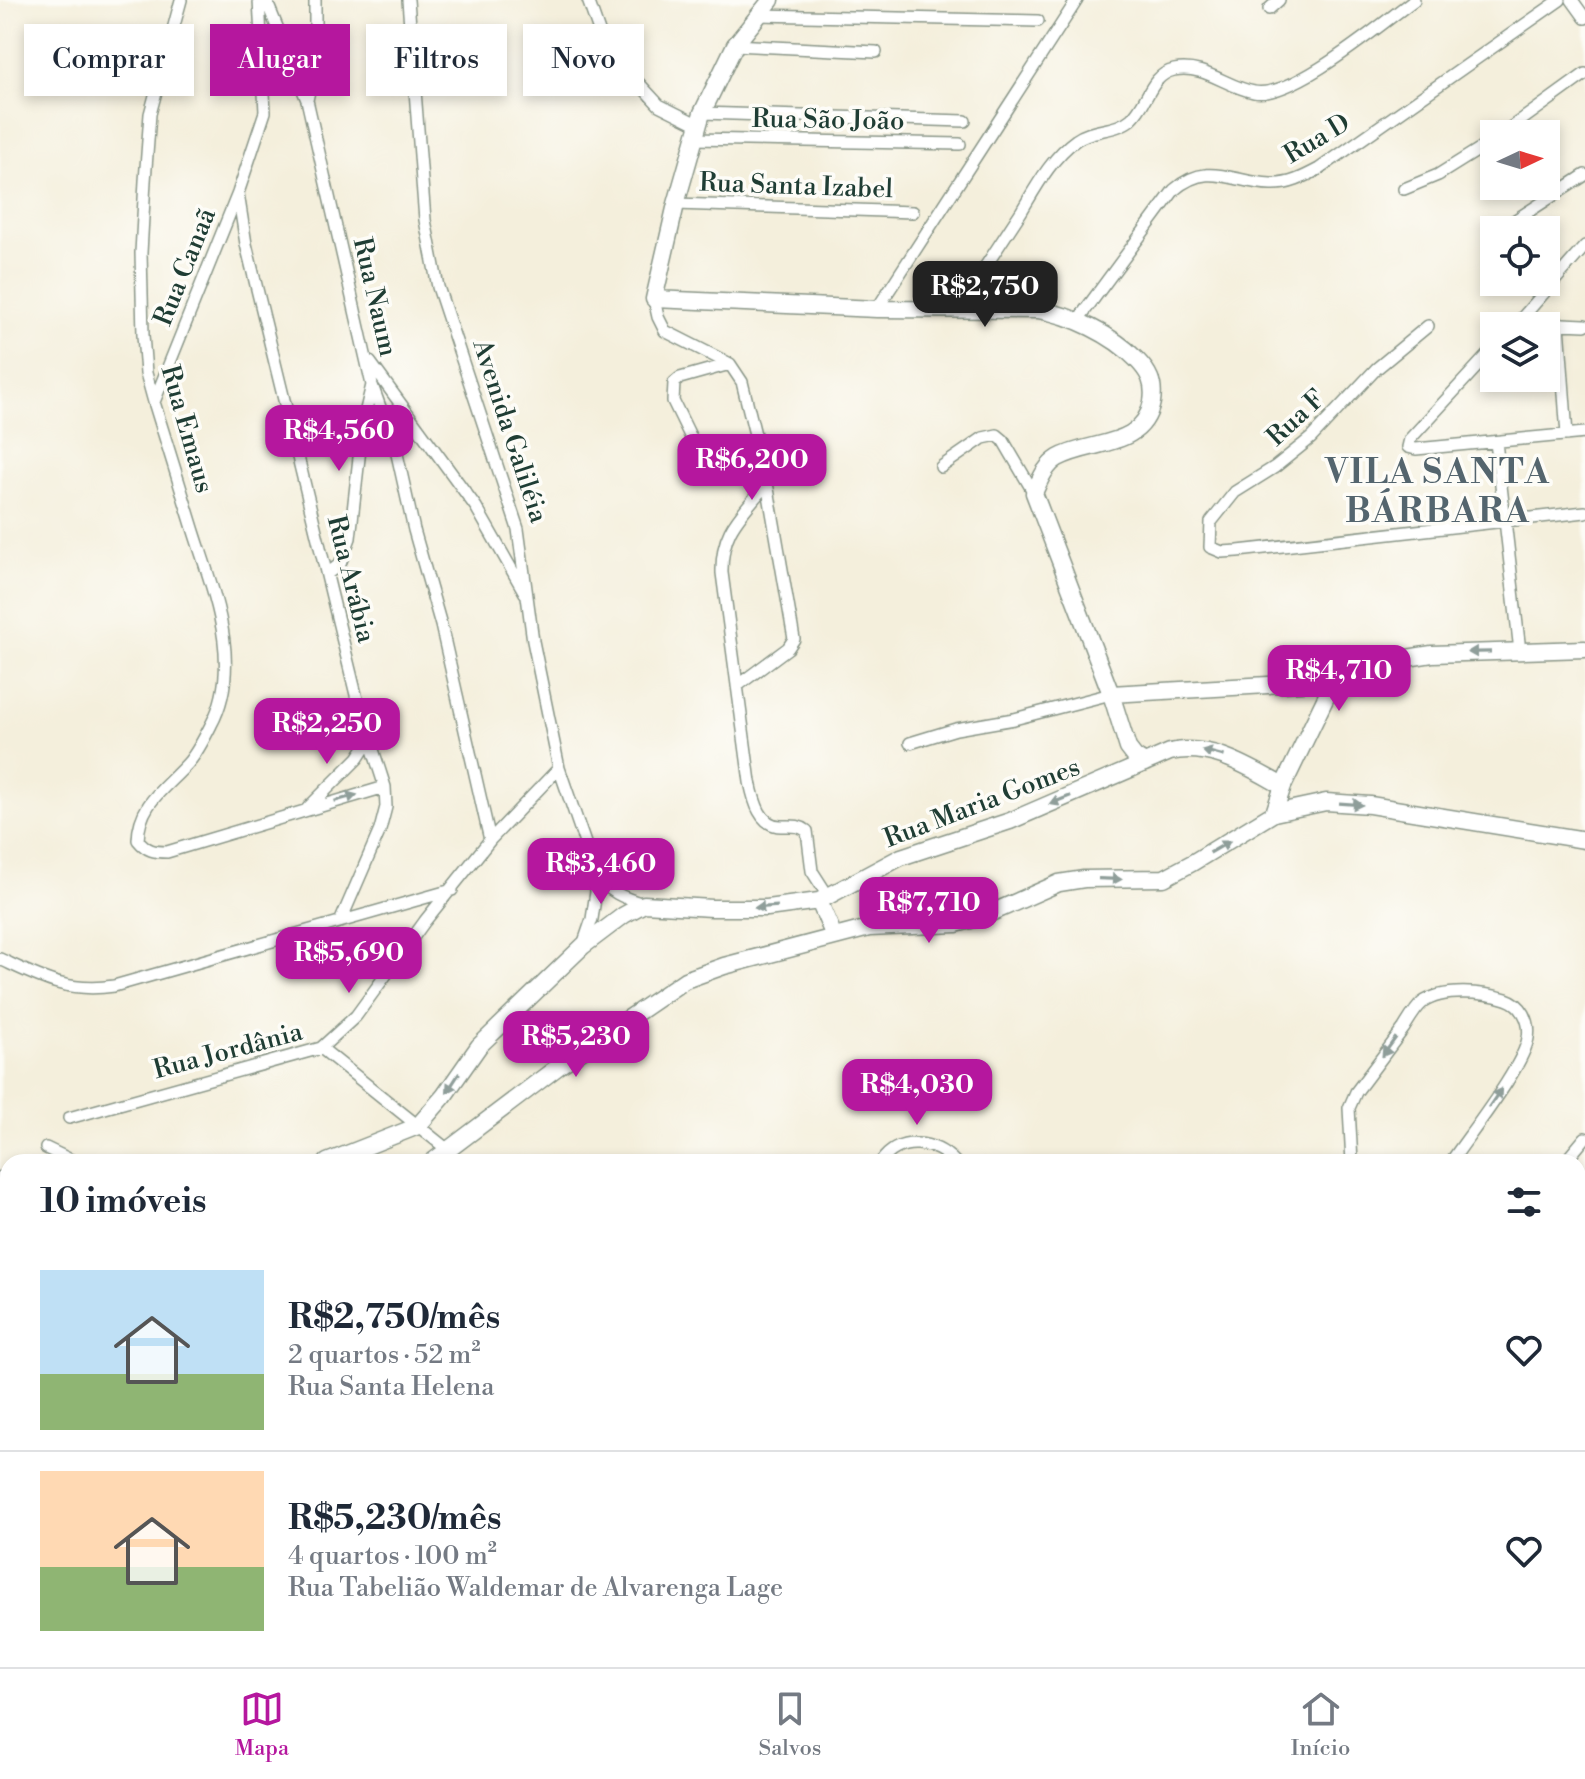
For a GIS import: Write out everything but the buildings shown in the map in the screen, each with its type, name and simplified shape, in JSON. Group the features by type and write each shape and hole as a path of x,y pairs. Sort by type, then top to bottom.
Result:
{"street":[{"name":"Rua Emaus","path":"181,0 150,114 141,253 143,335 146,373 224,636 226,675 223,701 211,725 192,759 144,810 138,840 144,848 153,852 167,852 306,810"},
{"name":"Rua Canaã","path":"154,402 238,193 265,112 259,0"},
{"name":"Rua Naum","path":"266,0 307,100 372,385 397,454 414,530 441,625 490,840"},
{"path":"307,100 315,64 315,0"},
{"name":"Avenida Galiléia","path":"408,0 425,220 438,287 518,529 533,641 559,768 595,872"},
{"path":"588,0 609,51 659,105 698,126"},
{"path":"737,686 788,648 794,639 767,483 742,382 730,364 665,331 654,299 698,126 735,45 771,0"},
{"path":"877,309 1077,0"},
{"path":"1269,9 1279,0"},
{"path":"958,309 1062,152 1089,132 1128,122 1138,112 1158,78 1173,70 1188,69 1202,71 1255,93 1279,90 1310,75 1414,0"},
{"name":"Rua D","path":"1078,320 1174,190 1186,179 1218,174 1270,184 1298,179 1319,169 1560,0"},
{"path":"1572,0 1585,18"},
{"path":"758,15 920,21 1038,21"},
{"path":"735,45 876,52"},
{"path":"1521,120 1585,74"},
{"name":"Rua São João","path":"698,126 965,121"},
{"name":"Rua São João","path":"698,126 960,144"},
{"path":"1404,189 1457,164 1480,149"},
{"path":"1522,216 1585,175"},
{"name":"Rua Arábia","path":"238,193 246,244 327,574 369,741 385,787 386,807 380,830 341,920"},
{"name":"Rua Santa Izabel","path":"676,204 913,212"},
{"path":"1527,312 1585,246"},
{"path":"654,299 877,309 1039,310 1078,320 1132,355 1147,370 1153,382 1149,414 1140,425 1120,439 1058,459 1046,468 1034,493"},
{"path":"1560,325 1585,325"},
{"name":"Rua F","path":"1428,326 1376,369 1311,438 1275,467 1235,492 1211,522 1210,547 1222,552 1238,551 1503,521"},
{"path":"1560,339 1567,435"},
{"path":"366,357 476,507 527,597"},
{"path":"695,446 673,401 674,383 680,378 730,364"},
{"path":"1480,364 1407,445 1416,449 1585,433"},
{"path":"327,574 340,564 350,538 363,422 372,385"},
{"path":"941,467 983,438 997,435 1003,440 1034,493 1111,694 1128,748 1145,763"},
{"path":"1496,442 1520,651"},
{"path":"767,483 729,531 721,552 750,782 759,811 772,825 797,825 807,831 812,871 834,936"},
{"path":"1503,521 1585,512"},
{"path":"910,743 956,729 1014,719 1111,694 1324,688 1335,693 1341,689 1343,677 1407,658 1432,654 1585,649"},
{"path":"1274,813 1324,688"},
{"path":"306,810 349,768 369,741"},
{"path":"1099,784 1128,748"},
{"name":"Rua Maria Gomes","path":"644,904 767,908 824,899 901,857 1010,821 1170,752 1187,748 1222,755 1283,786"},
{"name":"Rua Jordânia","path":"69,1118 321,1048 356,1016 425,921 490,840 559,768"},
{"path":"306,810 385,787"},
{"path":"443,1154 559,1066 685,980 724,966 869,928 956,924 982,917 1059,883 1084,879 1164,878 1234,840 1274,813 1326,802 1370,805 1585,840"},
{"path":"595,872 606,888 619,897 644,904"},
{"path":"583,946 592,919 595,872"},
{"path":"0,959 65,985 94,989 177,970 452,890"},
{"path":"347,1154 418,1126 444,1096 479,1046 583,946 644,904"},
{"path":"1352,1154 1349,1108 1356,1092 1423,1003 1457,994 1494,995 1512,1001 1521,1008 1527,1020 1529,1036 1522,1059 1457,1154"},
{"path":"321,1048 448,1150"},
{"path":"1572,1154 1585,1138"},
{"path":"890,1154 907,1144 927,1144 948,1154"},
{"path":"46,1148 58,1154"}],"district":[{"name":"VILA SANTA BÁRBARA","path":"1438,492"}]}
